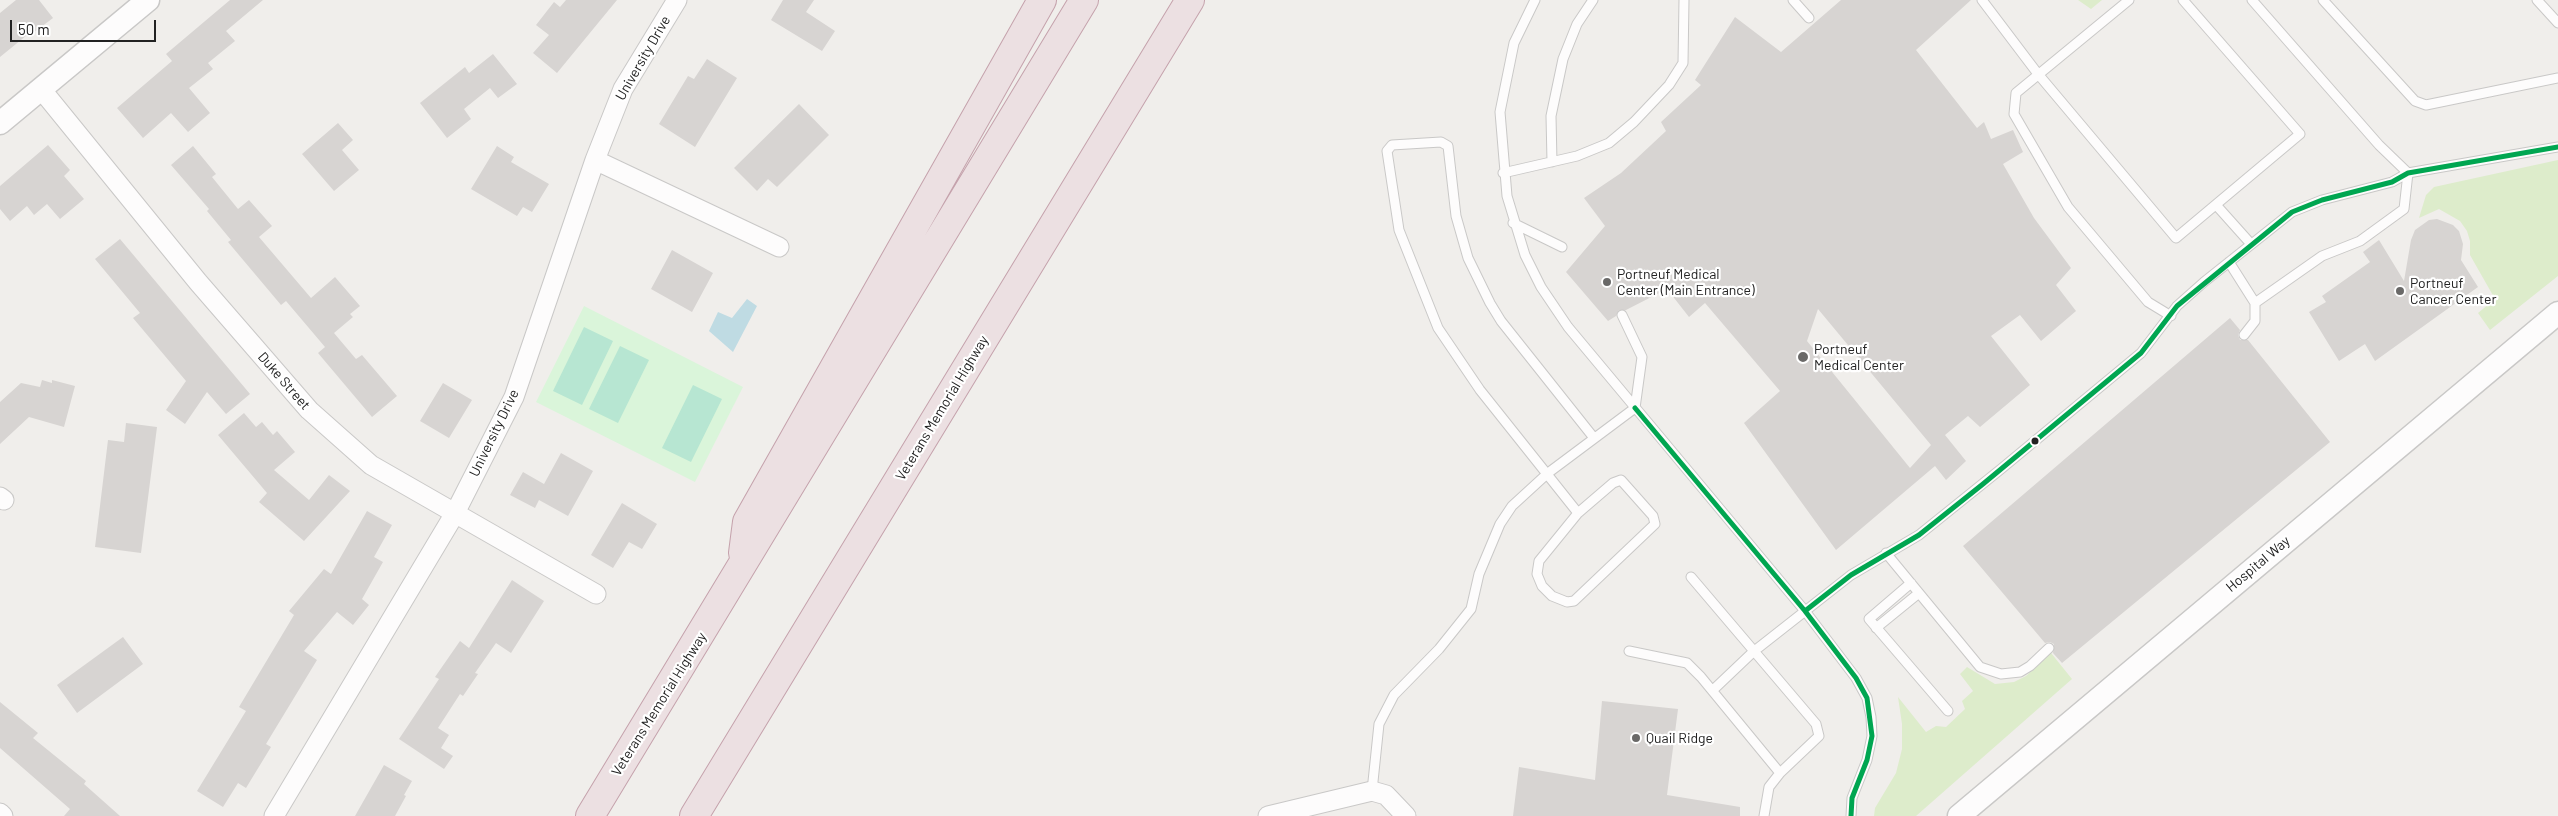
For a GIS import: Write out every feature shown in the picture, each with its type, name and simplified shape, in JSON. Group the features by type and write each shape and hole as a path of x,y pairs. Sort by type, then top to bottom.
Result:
{"highway":[{"path":"740,571 747,522 1042,0"},
{"name":"Veterans Memorial Highway","path":"590,816 1084,0"},
{"name":"Veterans Memorial Highway","path":"694,816 1183,11 1195,0"}],"street":[{"path":"0,123 148,0"},
{"name":"University Drive","path":"274,816 454,515 514,397 595,160 622,89 677,0"},
{"name":"Duke Street","path":"41,89 198,282 309,410 371,465 454,515 596,594"},
{"path":"595,160 779,246"},
{"name":"Hospital Way","path":"1959,816 2558,313"},
{"path":"1268,816 1372,791 1386,795 1406,816"},
{"path":"0,813 3,816"}],"lane":[{"path":"1535,0 1514,42 1500,112 1503,173 1513,223 1525,255 1541,287 1568,327 1805,611 1856,678 1867,698 1872,736 1867,760 1852,798 1851,816"},
{"path":"1552,162 1551,116 1563,59 1577,24 1593,0"},
{"path":"1503,173 1577,156 1609,143 1634,122 1669,85 1684,64 1684,0"},
{"path":"1793,0 1809,18"},
{"path":"1982,0 2038,74 2176,238 2217,206 2300,134 2183,0"},
{"path":"2129,0 2016,93 2014,114 2068,207 2148,302 2171,316"},
{"path":"2252,0 2367,132 2408,173"},
{"path":"2323,0 2415,101 2426,106 2558,78"},
{"path":"2537,0 2558,23"},
{"path":"1578,513 1480,390 1438,328 1399,230 1387,151 1392,145 1441,142 1448,146 1456,216 1468,258 1490,304 1594,438"},
{"path":"1713,690 1753,652 1851,574 1919,535 2141,353 2177,306 2292,212 2322,200 2392,182 2408,173 2558,147"},
{"path":"2255,303 2322,256 2360,241 2404,209 2408,173"},
{"path":"2217,206 2252,244"},
{"path":"1513,223 1562,247"},
{"path":"2229,262 2255,303 2255,321 2244,335"},
{"path":"1372,791 1379,724 1394,695 1439,649 1471,608 1479,574 1500,524 1512,506 1548,473 1635,408 1642,357 1622,315"},
{"path":"1621,480 1653,516 1655,524 1574,601 1566,602 1552,596 1542,586 1538,574 1539,561 1578,513 1613,483 1621,480"},
{"path":"1886,553 1980,667 2000,674 2020,672 2030,666 2049,648"},
{"path":"1691,577 1816,724 1819,736 1780,773 1769,787 1764,816"},
{"path":"1911,584 1869,619 1948,711"},
{"path":"1876,628 1919,593"},
{"path":"1629,651 1687,663 1713,690 1780,773"}],"green space":[{"path":"2078,0 2102,0 2091,9"},
{"path":"2558,160 2558,276 2490,330 2478,313 2495,299 2470,255 2470,241 2467,231 2460,221 2439,209 2419,218 2426,195 2434,187"},
{"path":"584,306 743,387 695,482 536,402"},
{"path":"584,327 613,341 582,405 553,391"},
{"path":"620,346 649,360 618,423 589,409"},
{"path":"693,385 722,399 691,462 662,448"},
{"path":"2051,653 2072,679 1916,816 1874,816 1875,808 1896,773 1902,749 1902,724 1898,697 1926,732 1936,726 1946,727 1965,709 1962,701 1973,691 1960,674 1967,667 1995,684 2014,682 2026,676"}],"water":[{"path":"747,299 757,306 733,352 709,331 718,312 732,318"}],"building":[{"path":"16,0 39,0 53,18 33,33 32,31 0,57 0,13"},
{"path":"230,0 263,0 226,31 235,41 208,63 213,69 189,88 210,113 188,132 171,113 143,138 117,108 172,61 166,54"},
{"path":"566,0 617,0 557,73 533,53 549,35 536,25 554,2 560,7"},
{"path":"783,0 814,0 806,12 835,31 822,51 771,20"},
{"name":"Portneuf Medical Center","path":"1841,0 1971,0 1916,50 1977,128 1984,122 1991,139 2013,130 2023,152 2003,164 2034,218 2071,268 2056,285 2076,311 2041,341 2020,315 1991,336 2030,385 1980,427 1968,416 1945,435 1966,461 1946,480 1935,466 1836,550 1744,423 1780,391 1705,303 1689,317 1667,289 1626,310 1619,310 1616,316 1608,321 1566,272 1605,226 1584,198 1621,173 1666,131 1661,122 1701,85 1695,80 1735,17 1781,52","holes":["1818,309 1931,445 1910,468 1807,341"]},
{"path":"493,54 517,84 498,98 490,88 464,109 471,119 447,138 420,103 465,67 469,73"},
{"path":"707,59 737,78 695,147 659,124 688,76 694,79"},
{"path":"799,104 829,135 777,187 768,179 757,191 734,168"},
{"path":"338,123 353,140 342,150 359,170 334,191 302,154"},
{"path":"48,145 70,170 64,176 84,199 60,219 47,204 34,215 27,206 10,221 0,209 0,186"},
{"path":"193,146 216,174 212,177 238,209 249,200 272,226 259,237 311,298 335,277 360,306 350,314 353,317 334,333 356,359 362,355 397,396 372,417 318,353 325,347 286,301 281,305 228,242 231,240 207,211 209,209 171,165"},
{"path":"497,146 514,157 511,162 549,184 532,212 523,207 517,216 471,189"},
{"name":"Portneuf Cancer Center","path":"2437,219 2453,225 2459,231 2463,244 2461,260 2478,287 2375,361 2365,344 2339,361 2309,312 2326,302 2322,296 2370,262 2363,252 2379,240 2404,281 2411,240 2415,230 2429,220"},
{"path":"120,239 250,394 226,414 207,392 185,424 166,410 186,381 133,318 140,313 95,259"},
{"path":"672,250 713,273 692,312 651,289"},
{"path":"2230,318 2240,330 2238,335 2240,340 2248,340 2330,442 2062,663 2053,653 2054,644 2050,642 2045,643 1963,546"},
{"path":"42,380 52,383 52,380 75,386 64,427 29,417 0,444 0,402 21,383 40,387"},
{"path":"443,383 472,400 449,438 420,421"},
{"path":"244,413 256,427 262,422 273,435 277,431 295,452 274,470 309,500 329,475 350,491 304,541 259,502 267,493 218,435"},
{"path":"126,423 157,427 141,553 95,547 108,440 124,442"},
{"path":"561,453 593,471 568,516 539,500 535,508 510,495 523,472 544,484"},
{"path":"622,503 657,524 642,549 629,542 613,568 591,555"},
{"path":"367,511 392,525 374,557 383,562 362,599 369,605 353,625 337,612 304,651 317,660 266,744 271,747 246,788 238,783 223,807 197,791 246,711 239,707 294,615 289,611 324,569 331,574"},
{"path":"512,580 544,601 511,653 496,643 475,673 478,674 463,696 460,694 438,728 449,735 441,748 453,756 444,769 399,739 439,679 435,677 460,641 469,648"},
{"path":"123,637 143,664 77,713 57,685"},
{"name":"Quail Ridge","path":"1602,701 1678,709 1667,795 1740,807 1740,816 1513,816 1519,767 1595,780"},
{"path":"0,702 38,733 33,738 86,781 84,784 120,816 64,816 70,809 0,748"},
{"path":"384,765 412,781 395,816 355,816"}],"transit line":[{"path":"1805,611 1851,575 1919,535 1983,484 2141,353 2177,306 2292,212 2322,200 2392,182 2408,173 2558,147"},
{"path":"1635,408 1805,611 1856,678 1867,698 1872,736 1867,760 1852,798 1851,816"}],"place":[{"name":"Portneuf Medical Center (Main Entrance)","path":"1607,282"},
{"name":"Portneuf Cancer Center","path":"2400,291"},
{"name":"Portneuf Medical Center","path":"1803,357"},
{"name":"Quail Ridge","path":"1636,738"}]}
